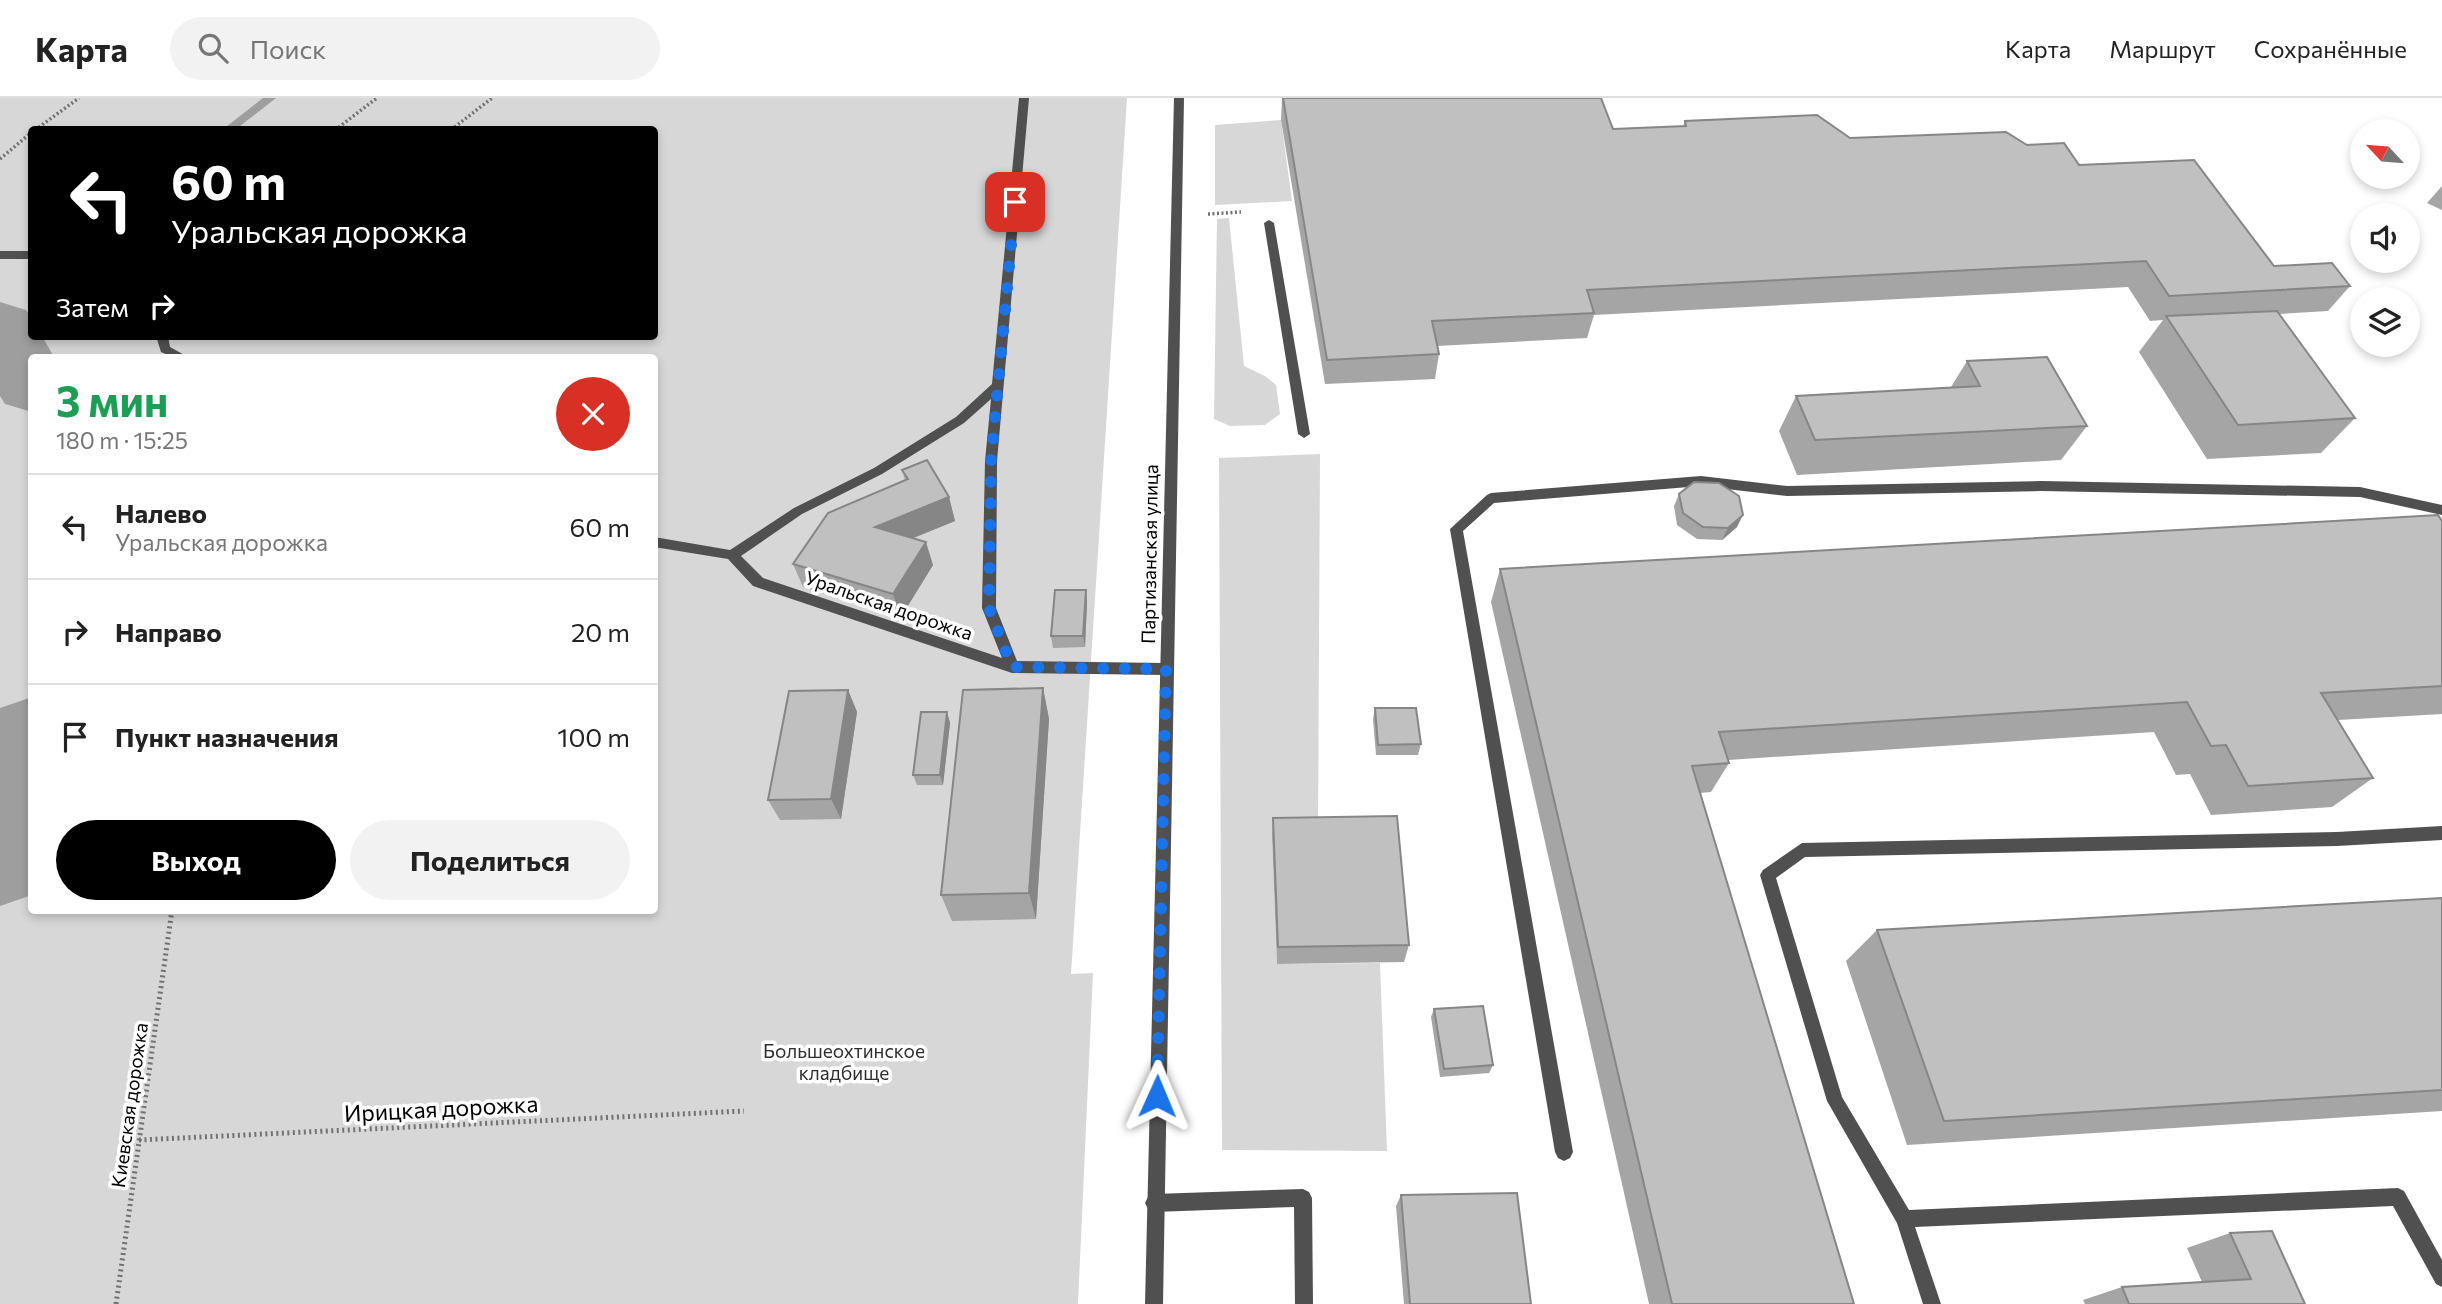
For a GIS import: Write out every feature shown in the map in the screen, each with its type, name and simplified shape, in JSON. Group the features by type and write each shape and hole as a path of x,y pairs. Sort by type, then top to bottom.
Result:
{"street":[{"path":"1012,667 989,608 991,461 1024,98"},
{"name":"Партизанская улица","path":"1154,1304 1179,98"},
{"path":"1269,223 1304,433"},
{"path":"0,255 28,255"},
{"path":"163,340 165,349 176,354"},
{"path":"658,543 732,555 798,512 878,471 960,420 998,385"},
{"path":"1564,1152 1457,529 1490,498 1701,481 1787,491 2041,486 2360,492 2442,510"},
{"name":"Уральская дорожка","path":"732,555 758,582 1012,667 1166,669"},
{"path":"1932,1304 1904,1219 1835,1101 1768,875 1802,850 2337,839 2442,833"},
{"path":"1904,1219 2398,1197 2442,1278"},
{"path":"1154,1203 1303,1198 1304,1304"}],"path":[{"path":"40,126 79,98"},
{"path":"340,126 377,98"},
{"path":"456,126 492,98"},
{"path":"0,159 28,135"},
{"name":"Киевская дорожка","path":"116,1304 172,914"},
{"name":"Ирицкая дорожка","path":"139,1140 744,1111"}],"green space":[{"name":"Большеохтинское кладбище","path":"0,98 1127,98 1071,974 1093,973 1078,1304 0,1304"},
{"path":"1281,120 1292,201 1215,205 1215,125"},
{"path":"1229,218 1244,366 1265,376 1276,385 1280,414 1265,425 1230,426 1214,419 1217,219"},
{"path":"1320,454 1318,837 1272,838 1277,964 1380,963 1387,1151 1222,1150 1219,458"}],"building":[{"path":"1283,98 1601,98 1613,129 1686,126 1685,121 1817,115 1850,138 2006,132 2027,145 2064,143 2079,165 2194,160 2274,266 2332,263 2350,286 2169,296 2146,261 1587,290 1594,313 1432,321 1439,354 1327,360"},
{"path":"2277,311 2355,418 2238,425 2166,316"},
{"path":"2047,357 2087,426 1815,440 1796,396 1980,386 1967,361"},
{"path":"927,460 949,497 875,527 926,542 893,594 793,564 828,513 908,479 902,470"},
{"path":"1694,482 1719,483 1739,496 1743,515 1728,528 1703,527 1683,513 1679,494"},
{"path":"2438,515 2442,521 2442,686 2321,693 2373,778 2248,786 2226,745 2211,746 2187,702 1719,732 1729,763 1692,766 1854,1304 1672,1304 1500,569"},
{"path":"1055,590 1086,590 1083,636 1051,636"},
{"path":"1043,688 1029,893 941,895 963,690"},
{"path":"848,690 831,799 768,800 789,691"},
{"path":"1375,708 1416,708 1421,744 1378,745"},
{"path":"921,712 947,712 940,775 913,775"},
{"path":"1397,816 1409,945 1278,947 1273,818"},
{"path":"2442,898 2442,1090 1944,1121 1877,930"},
{"path":"1483,1006 1493,1065 1444,1069 1434,1009"},
{"path":"1517,1193 1531,1304 1410,1304 1401,1195"},
{"path":"2272,1231 2305,1304 2129,1304 2122,1287 2251,1279 2230,1233"}],"waterway":[{"path":"232,126 270,98"},
{"path":"0,328 28,378"},
{"path":"0,862 28,752"}],"route":[{"path":"1015,202 991,461 989,608 1012,667 1166,669 1157,1096"}]}
